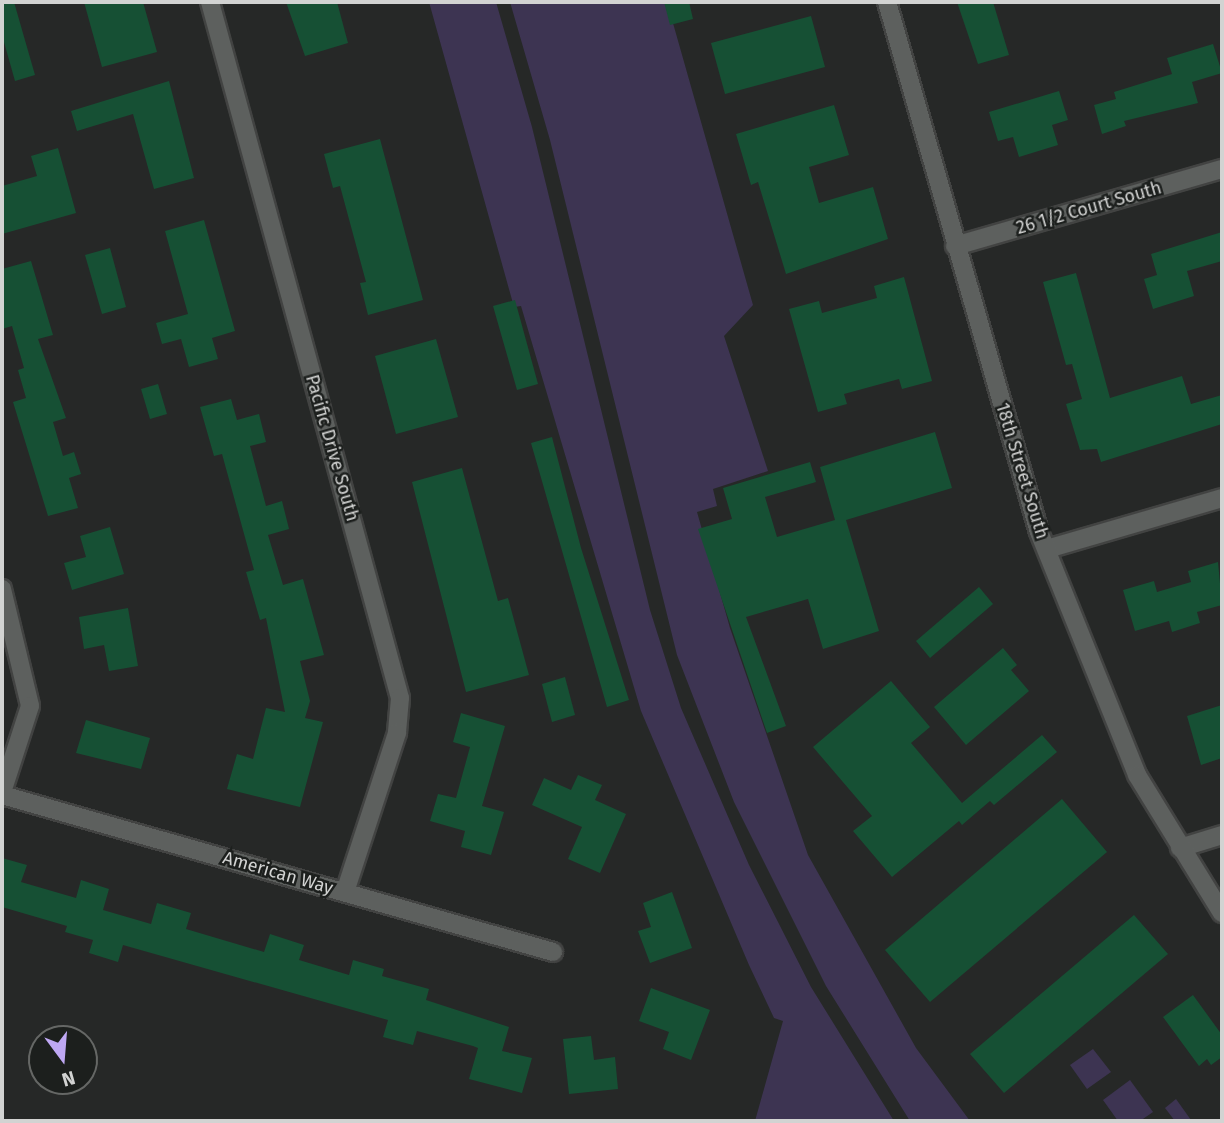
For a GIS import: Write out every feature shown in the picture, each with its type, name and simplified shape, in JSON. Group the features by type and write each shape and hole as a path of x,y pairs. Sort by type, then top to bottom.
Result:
{"street":[{"name":"Pacific Drive South","path":"210,2 400,698 397,733 345,892"},
{"name":"18th Street South","path":"887,2 1046,550 1136,775 1222,913"},
{"name":"26 1/2 Court South","path":"956,246 1222,169"},
{"path":"1046,550 1222,498"},
{"path":"2,589 30,706 2,793"},
{"name":"American Way","path":"2,793 553,952"},
{"path":"1180,848 1222,835"}],"shaded area":[{"path":"429,2 496,2 532,127 650,610 681,708 749,865 811,987 894,1121 755,1121 783,1021 774,1018 749,965 641,711 521,306 514,307"},
{"path":"510,2 667,2 753,305 724,336 768,471 713,489 717,506 697,512 730,628 808,855 916,1048 970,1121 910,1121 826,986 734,802 677,655 550,140"},
{"path":"1093,1049 1111,1072 1087,1089 1070,1065"},
{"path":"1130,1080 1153,1112 1140,1121 1118,1121 1103,1100"},
{"path":"1176,1099 1191,1120 1175,1121 1165,1108"}],"building":[{"path":"2,2 14,2 35,75 15,81 2,35"},
{"path":"84,2 143,2 157,52 102,67"},
{"path":"286,2 337,2 348,43 305,56"},
{"path":"664,2 689,2 693,19 670,25"},
{"path":"957,2 993,2 1009,55 978,64"},
{"path":"811,16 825,67 725,94 711,43"},
{"path":"1213,44 1222,73 1192,82 1198,103 1124,121 1126,126 1102,134 1094,105 1116,99 1114,92 1172,74 1167,58"},
{"path":"169,81 194,178 154,189 133,114 77,131 71,111"},
{"path":"1059,91 1068,120 1052,125 1058,145 1019,157 1013,137 998,141 989,112"},
{"path":"834,105 849,155 809,167 819,203 873,187 888,239 786,274 758,182 751,185 736,134"},
{"path":"380,139 423,300 368,315 360,283 366,282 340,186 333,188 324,154"},
{"path":"58,148 76,213 2,234 2,186 37,176 31,156"},
{"path":"204,220 235,331 212,338 218,359 189,367 181,339 162,344 156,323 188,314 165,231"},
{"path":"1222,232 1222,261 1187,271 1194,296 1153,309 1144,279 1157,275 1151,254"},
{"path":"110,248 126,307 102,314 85,255"},
{"path":"31,261 53,335 38,339 66,418 53,422 63,456 74,452 81,474 69,478 78,508 48,516 13,402 26,398 18,370 24,368 12,326 2,329 2,269"},
{"path":"1076,273 1110,398 1182,376 1191,404 1222,395 1222,424 1101,462 1097,449 1080,450 1066,404 1082,399 1072,364 1066,365 1043,282"},
{"path":"904,277 932,381 902,389 899,379 844,394 847,404 818,412 789,309 819,301 822,313 877,298 874,286"},
{"path":"515,300 538,384 517,390 493,306"},
{"path":"436,339 458,417 396,434 375,356"},
{"path":"158,384 167,414 150,419 141,389"},
{"path":"231,399 237,420 259,414 266,442 250,446 266,506 282,501 289,529 268,535 283,585 303,579 324,655 300,661 310,701 305,718 323,722 300,807 227,789 237,754 253,759 266,708 285,712 266,618 260,620 246,572 254,570 222,454 214,456 200,407"},
{"path":"935,432 952,488 846,520 879,631 823,649 808,599 746,617 786,726 767,733 698,529 732,519 723,488 810,462 816,482 765,497 777,537 835,520 820,467"},
{"path":"552,437 581,548 629,700 607,707 531,443"},
{"path":"462,468 498,601 508,598 529,675 466,692 412,482"},
{"path":"110,527 124,574 72,590 64,563 86,557 80,536"},
{"path":"1218,562 1222,605 1197,612 1200,623 1172,632 1169,621 1135,631 1123,590 1154,581 1157,592 1191,582 1188,571"},
{"path":"979,587 993,604 930,658 916,641"},
{"path":"128,608 138,666 109,671 104,645 84,649 79,617"},
{"path":"1003,648 1017,665 1011,670 1029,691 966,745 934,707"},
{"path":"565,677 575,715 552,722 542,684"},
{"path":"891,681 930,727 911,743 962,803 1042,735 1057,752 994,805 990,801 962,825 959,821 892,877 853,831 872,816 813,747"},
{"path":"1222,705 1222,758 1201,765 1187,716"},
{"path":"461,713 505,726 482,806 504,812 491,855 461,847 465,831 430,821 438,794 456,798 470,747 453,742"},
{"path":"86,720 150,738 141,769 76,753"},
{"path":"578,775 602,785 595,800 626,814 600,873 568,859 582,827 532,805 544,778 571,790"},
{"path":"1062,799 1107,852 930,1002 885,950"},
{"path":"2,858 27,865 21,882 76,898 81,880 109,889 103,910 151,924 157,903 191,913 186,929 264,952 270,934 304,945 299,960 349,975 353,960 384,969 382,976 429,989 426,1000 509,1027 502,1051 532,1058 522,1093 469,1079 478,1048 473,1046 417,1031 413,1045 383,1037 388,1020 123,945 118,962 89,953 93,940 65,932 67,926 2,907"},
{"path":"672,892 692,948 650,963 638,931 651,927 643,903"},
{"path":"1134,915 1168,954 1004,1093 970,1054"},
{"path":"651,988 710,1010 691,1060 663,1049 669,1032 639,1021"},
{"path":"1193,995 1222,1035 1222,1057 1211,1065 1207,1059 1199,1066 1163,1017"},
{"path":"591,1036 594,1060 615,1057 618,1089 569,1094 563,1039"}]}
